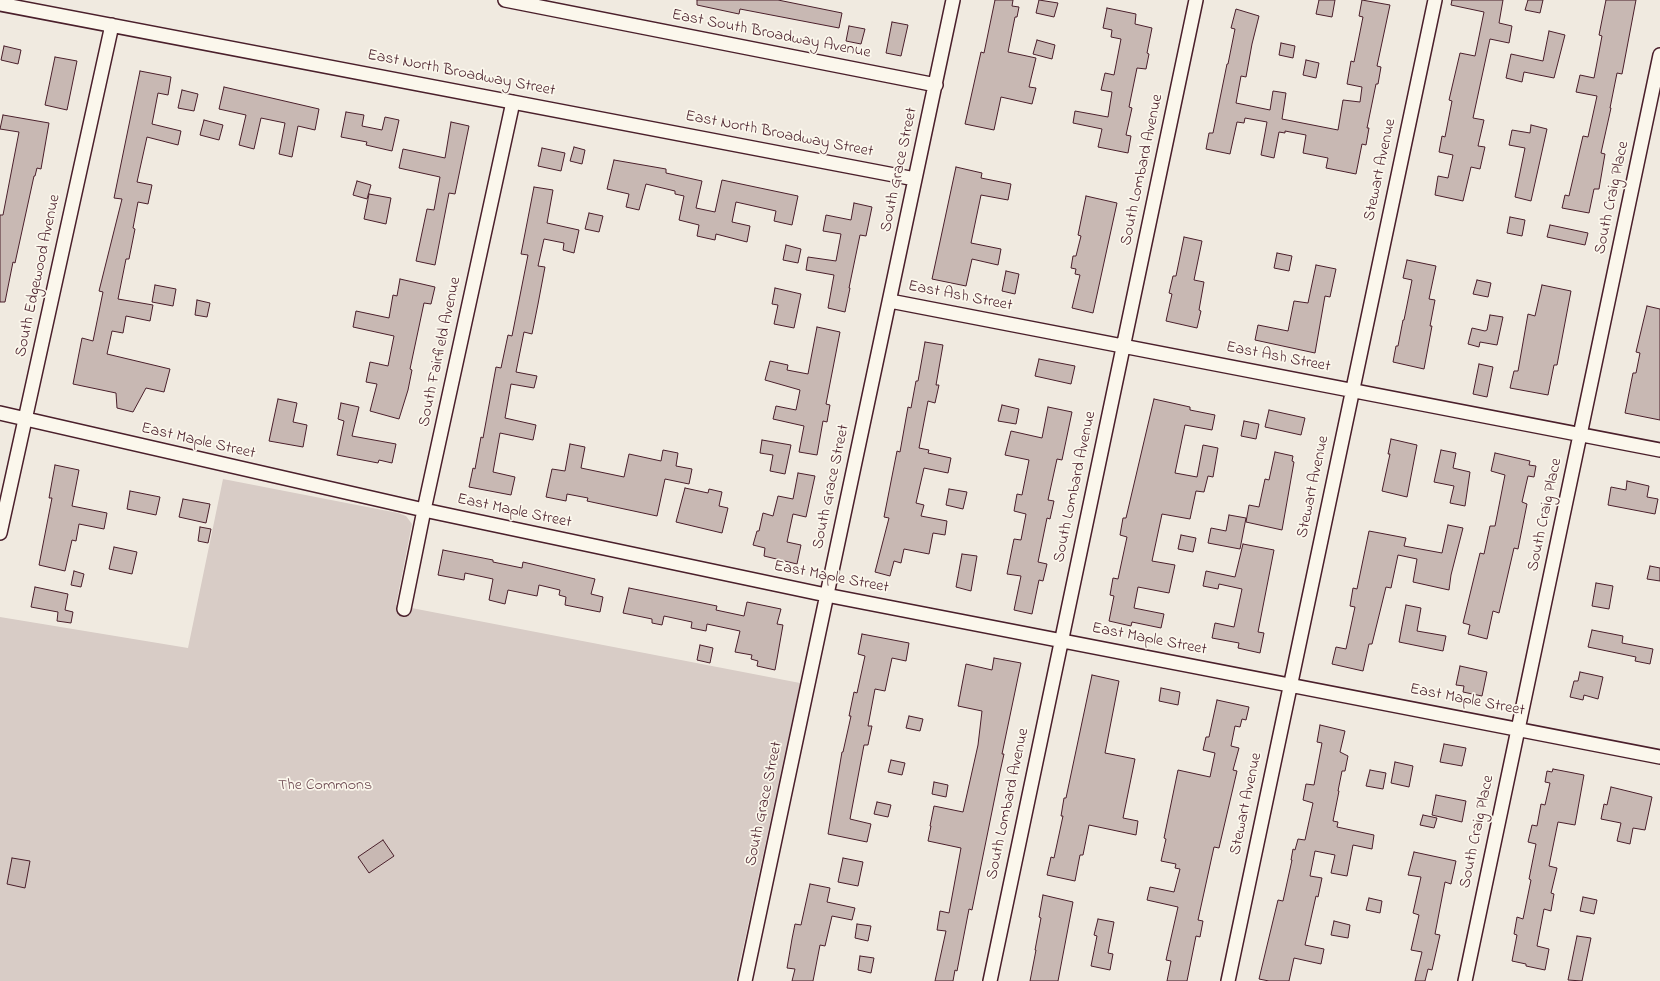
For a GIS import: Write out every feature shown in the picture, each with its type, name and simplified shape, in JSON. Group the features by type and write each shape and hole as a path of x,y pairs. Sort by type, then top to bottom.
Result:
{"street":[{"name":"East South Broadway Avenue","path":"505,0 533,3 936,85"},
{"name":"South Grace Street","path":"745,981 953,0"},
{"name":"South Lombard Avenue","path":"990,981 1196,0"},
{"name":"Stewart Avenue","path":"1228,981 1435,0"},
{"name":"East North Broadway Street","path":"0,4 915,178"},
{"name":"South Edgewood Avenue","path":"0,533 112,25"},
{"name":"South Craig Place","path":"1465,981 1517,728 1581,434 1660,55"},
{"name":"South Fairfield Avenue","path":"404,609 424,510 513,102"},
{"name":"East Ash Street","path":"890,301 1124,345 1660,450"},
{"name":"East Maple Street","path":"0,413 424,510 826,595 1517,728 1660,757"}],"green space":[{"name":"The Commons","path":"223,479 398,513 406,516 412,524 396,605 800,683 736,981 0,981 0,617 188,648"}],"building":[{"path":"697,0 778,0 842,13 839,28 740,9 739,14 697,5"},
{"path":"995,0 1013,0 1012,6 1019,7 1017,17 1015,17 1008,52 1036,58 1029,87 1036,88 1032,104 1001,97 994,130 965,124 981,52 984,53"},
{"path":"1039,0 1058,3 1054,17 1036,13"},
{"path":"1319,0 1335,0 1332,17 1316,14"},
{"path":"1362,0 1390,5 1377,66 1381,67 1367,128 1369,128 1366,145 1362,144 1356,174 1326,168 1328,158 1303,153 1306,135 1285,131 1285,133 1279,132 1274,158 1261,155 1267,122 1245,118 1244,123 1237,122 1230,154 1206,149 1209,133 1213,133 1228,64 1235,29 1231,28 1236,9 1259,16 1246,77 1241,76 1236,103 1270,110 1273,91 1286,93 1282,119 1338,130 1343,100 1360,102 1362,87 1347,84 1351,61 1354,62 1363,17 1359,16"},
{"path":"1452,0 1503,0 1499,23 1512,26 1509,43 1490,39 1473,118 1484,120 1478,146 1485,147 1480,169 1471,167 1463,201 1435,195 1438,176 1448,178 1453,155 1439,152 1442,136 1445,137 1452,101 1449,100 1460,53 1475,56 1484,12 1451,5"},
{"path":"1528,0 1543,0 1540,13 1525,10"},
{"path":"1606,0 1636,0 1622,74 1617,73 1601,153 1605,154 1599,189 1594,189 1589,213 1562,208 1565,195 1569,196 1583,136 1588,137 1597,96 1576,92 1580,75 1594,78 1602,36 1599,35"},
{"path":"1107,8 1136,14 1135,24 1152,28 1147,53 1149,54 1146,69 1137,68 1129,107 1132,108 1126,135 1131,136 1128,153 1098,147 1102,129 1073,123 1075,111 1108,117 1112,92 1101,90 1105,73 1114,75 1121,39 1111,37 1112,30 1103,28"},
{"path":"892,22 908,25 901,56 886,53"},
{"path":"849,26 865,29 861,44 846,41"},
{"path":"1549,31 1565,35 1554,78 1524,72 1522,82 1506,78 1511,54 1543,61"},
{"path":"1037,40 1055,45 1052,59 1033,54"},
{"path":"1281,43 1295,46 1293,58 1279,55"},
{"path":"4,46 21,50 18,64 1,60"},
{"path":"55,57 77,61 67,110 45,105"},
{"path":"1306,60 1319,63 1316,78 1303,75"},
{"path":"140,71 171,77 168,95 158,93 152,124 181,131 178,145 147,137 137,182 152,185 148,204 138,202 133,228 135,229 129,259 126,259 118,299 153,305 150,321 126,316 123,333 112,331 107,354 170,369 164,392 146,388 133,412 117,408 116,393 73,384 82,338 93,341 103,292 99,291 122,199 114,198"},
{"path":"224,87 319,109 315,130 298,126 292,157 279,154 285,123 261,118 254,149 239,145 246,115 219,109"},
{"path":"182,90 198,94 194,111 178,108"},
{"path":"346,112 364,115 362,126 382,130 385,117 399,120 392,151 366,145 367,142 341,137"},
{"path":"3,115 49,123 41,169 37,168 34,176 5,302 0,302 0,215 3,215 19,132 0,129"},
{"path":"204,120 223,125 219,140 200,135"},
{"path":"451,122 469,126 455,194 449,193 435,265 416,261 427,209 434,210 440,177 399,168 403,149 445,158"},
{"path":"1531,125 1547,129 1531,201 1515,197 1525,148 1509,145 1512,130 1530,133"},
{"path":"574,147 585,150 582,164 570,161"},
{"path":"542,148 565,153 561,171 538,166"},
{"path":"614,160 666,169 666,173 702,181 696,208 715,212 722,180 798,196 792,225 774,221 776,211 736,202 732,222 750,226 747,242 716,234 715,240 697,236 699,225 679,220 684,196 675,194 675,191 646,184 639,210 626,207 629,194 607,189"},
{"path":"956,167 982,173 981,178 1011,184 1008,200 981,195 971,243 1001,249 998,265 972,259 966,286 932,279"},
{"path":"357,181 371,185 367,199 353,195"},
{"path":"534,187 553,190 547,223 579,230 574,253 563,250 564,243 544,239 538,266 545,267 532,334 524,332 516,372 537,376 534,388 511,384 505,418 536,425 533,440 500,433 493,472 515,477 511,495 469,487 473,468 475,469 481,437 483,438 496,367 501,368 508,335 512,336 528,255 521,254"},
{"path":"369,194 391,198 386,224 364,219"},
{"path":"1086,196 1117,203 1093,313 1072,308 1080,275 1075,274 1076,269 1071,268 1073,256 1076,256 1081,236 1078,235"},
{"path":"854,203 872,207 866,236 860,235 845,312 828,308 834,275 806,270 808,257 836,261 841,234 823,231 826,215 851,220"},
{"path":"589,213 603,216 599,232 585,229"},
{"path":"1510,217 1525,220 1522,236 1507,233"},
{"path":"1550,225 1588,233 1585,245 1547,237"},
{"path":"1184,237 1202,241 1194,280 1204,282 1199,310 1201,311 1197,328 1166,321 1172,294 1169,293 1173,276 1176,276"},
{"path":"786,245 801,249 798,263 783,260"},
{"path":"1277,253 1292,256 1289,271 1274,268"},
{"path":"1407,260 1436,266 1429,299 1435,300 1424,369 1393,362 1396,346 1398,346 1412,280 1403,278"},
{"path":"1316,265 1336,269 1330,297 1325,296 1315,353 1255,340 1258,325 1288,331 1294,301 1308,303"},
{"path":"1006,271 1019,274 1015,294 1002,291"},
{"path":"400,279 435,287 431,304 424,303 410,369 412,370 408,390 399,419 370,411 377,384 366,382 370,362 388,366 394,336 353,327 356,311 389,318 393,295 397,296"},
{"path":"1477,280 1491,283 1488,297 1473,294"},
{"path":"155,285 176,289 173,306 152,302"},
{"path":"1542,285 1571,291 1557,365 1554,365 1548,395 1510,388 1514,371 1518,371 1528,314 1535,316"},
{"path":"775,288 801,294 794,328 774,324 778,305 772,304"},
{"path":"197,300 210,303 207,317 195,315"},
{"path":"1647,306 1660,309 1660,420 1625,413 1633,373 1636,373 1640,353 1636,352"},
{"path":"1490,315 1503,317 1497,345 1480,342 1479,347 1468,344 1472,328 1485,331 1487,330"},
{"path":"817,327 840,332 826,404 830,405 827,422 823,421 817,455 799,452 804,426 773,419 776,406 796,410 800,390 765,380 770,361 788,365 787,370 808,374"},
{"path":"925,342 943,345 936,385 939,385 935,403 928,401 919,448 929,450 928,453 951,458 948,473 924,468 916,503 924,505 921,516 947,521 945,535 933,533 929,554 904,549 901,563 894,561 890,576 875,572 889,518 884,517 897,451 900,452 908,407 911,408 916,381 918,381"},
{"path":"1039,359 1075,366 1071,384 1035,376"},
{"path":"1479,364 1493,367 1487,397 1473,394"},
{"path":"278,399 297,403 293,422 307,425 303,447 269,441"},
{"path":"1154,399 1190,407 1190,410 1215,415 1212,430 1185,425 1175,473 1197,477 1203,445 1218,448 1213,477 1208,476 1204,492 1196,491 1190,519 1162,514 1152,561 1175,565 1169,593 1138,587 1134,608 1164,614 1161,628 1132,622 1131,626 1109,621 1114,596 1110,595 1113,578 1118,579 1127,537 1120,535 1123,518 1126,518"},
{"path":"341,403 359,407 352,436 396,444 392,463 379,460 378,463 337,455 344,421 338,419"},
{"path":"1002,405 1019,409 1016,424 998,421"},
{"path":"1048,407 1072,412 1062,460 1057,459 1048,500 1054,501 1050,519 1047,518 1038,562 1047,564 1043,581 1039,580 1032,614 1014,610 1021,576 1007,574 1014,539 1021,540 1026,514 1014,511 1017,494 1022,495 1029,460 1005,455 1011,431 1042,438"},
{"path":"1269,410 1305,418 1301,435 1265,427"},
{"path":"1244,421 1259,424 1256,439 1241,436"},
{"path":"1391,439 1417,445 1407,497 1382,491 1390,454 1388,454"},
{"path":"762,440 791,445 785,474 770,471 773,455 760,453"},
{"path":"570,444 585,447 581,468 624,477 629,454 661,461 663,450 678,453 676,466 692,469 689,484 665,479 657,516 587,501 588,498 567,494 566,501 546,497 552,469 565,471"},
{"path":"1441,450 1456,453 1453,468 1470,472 1465,506 1450,503 1454,486 1434,482"},
{"path":"1275,452 1293,456 1292,461 1294,462 1282,530 1246,522 1249,505 1259,507 1265,479 1269,480"},
{"path":"1495,453 1530,461 1529,465 1536,466 1534,477 1528,476 1522,502 1527,504 1518,549 1514,548 1499,613 1493,611 1487,639 1468,634 1470,625 1463,623 1480,553 1484,554 1490,526 1495,526 1505,475 1491,471"},
{"path":"55,465 79,470 72,506 107,513 104,529 79,524 76,541 72,540 65,571 39,565 52,498 49,498"},
{"path":"798,473 815,476 806,517 793,514 787,542 801,545 797,564 764,556 765,548 753,545 757,531 759,531 763,513 773,516 778,496 793,499"},
{"path":"1627,481 1649,486 1647,497 1658,499 1655,514 1608,505 1611,487 1626,490"},
{"path":"685,488 708,493 709,489 722,492 719,506 728,508 722,533 676,522"},
{"path":"949,489 967,492 963,509 946,505"},
{"path":"130,491 160,497 156,515 127,509"},
{"path":"183,499 210,504 206,523 179,517"},
{"path":"1229,515 1246,518 1240,549 1208,543 1211,528 1226,531"},
{"path":"1448,525 1463,528 1451,575 1449,590 1413,582 1417,559 1398,555 1391,588 1386,587 1372,644 1369,644 1363,671 1332,664 1336,647 1346,649 1355,607 1350,606 1353,588 1357,589 1369,531 1406,538 1404,546 1442,553"},
{"path":"200,527 211,529 208,543 198,541"},
{"path":"1181,535 1196,538 1193,552 1178,549"},
{"path":"1243,544 1274,550 1258,632 1264,633 1260,653 1238,648 1239,643 1212,638 1215,623 1234,627 1242,589 1219,584 1218,589 1203,586 1206,571 1235,577"},
{"path":"114,547 137,552 132,574 109,569"},
{"path":"443,550 493,560 493,562 522,568 523,562 595,579 591,594 603,597 600,612 565,605 566,597 559,595 560,590 539,585 537,596 508,590 505,604 489,600 493,579 465,573 464,580 438,575"},
{"path":"962,554 977,556 971,591 956,587"},
{"path":"1650,566 1660,568 1660,581 1647,579"},
{"path":"74,571 84,574 81,587 71,585"},
{"path":"1596,583 1613,586 1609,609 1592,606"},
{"path":"35,587 68,594 65,610 73,612 71,623 57,621 58,612 31,607"},
{"path":"629,588 717,606 716,610 744,616 747,602 781,609 777,624 783,625 775,670 757,666 758,661 751,659 752,655 735,652 740,631 707,624 706,631 691,628 692,622 664,616 662,625 652,623 652,619 623,613"},
{"path":"1406,605 1421,608 1417,631 1446,636 1443,651 1399,642"},
{"path":"1592,630 1623,636 1622,643 1653,649 1650,664 1635,661 1636,657 1588,647"},
{"path":"862,634 909,643 906,661 892,658 885,691 875,689 868,726 872,726 868,745 864,745 850,819 871,824 867,842 828,834 842,752 851,716 849,716 854,692 857,693 865,656 858,654"},
{"path":"700,645 713,648 710,663 697,660"},
{"path":"994,658 1021,663 972,910 969,909 957,971 955,970 953,981 935,981 946,931 937,930 940,911 949,913 961,848 928,841 930,826 934,806 963,812 978,745 982,711 958,706 966,664 992,670"},
{"path":"1460,666 1487,672 1482,696 1463,692 1464,686 1456,685"},
{"path":"1580,672 1603,677 1598,699 1584,695 1583,700 1570,697 1574,681 1578,681"},
{"path":"1092,675 1119,681 1105,753 1135,759 1123,818 1138,821 1136,835 1089,825 1083,855 1080,855 1075,881 1047,875 1051,857 1054,858 1063,816 1061,816 1064,798 1066,798"},
{"path":"1161,688 1180,692 1178,705 1159,701"},
{"path":"1217,700 1249,707 1246,720 1242,719 1240,727 1235,726 1231,746 1239,748 1233,770 1237,771 1219,848 1214,847 1198,920 1203,921 1200,937 1196,936 1187,981 1167,981 1171,961 1166,960 1178,907 1147,900 1150,887 1174,892 1180,869 1175,868 1176,864 1161,861 1166,839 1164,838 1178,770 1210,777 1215,753 1203,750 1206,737 1209,737"},
{"path":"909,716 923,719 920,731 906,728"},
{"path":"1320,725 1345,731 1340,752 1348,756 1345,771 1342,771 1333,821 1338,822 1337,827 1374,835 1372,849 1353,845 1347,876 1331,873 1335,855 1315,851 1310,876 1322,878 1318,897 1316,896 1305,945 1324,949 1321,964 1294,958 1289,981 1269,981 1259,979 1278,900 1283,901 1293,849 1295,850 1298,839 1305,840 1313,803 1303,800 1306,784 1314,785 1322,743 1317,742"},
{"path":"1444,744 1466,748 1462,766 1440,762"},
{"path":"891,760 905,763 902,775 888,772"},
{"path":"1395,762 1413,766 1409,787 1391,783"},
{"path":"1553,769 1584,775 1575,825 1558,822 1549,866 1557,868 1551,893 1554,894 1551,911 1544,909 1537,946 1549,949 1545,970 1512,961 1517,935 1514,934 1517,917 1523,919 1531,880 1529,879 1536,844 1528,842 1532,825 1537,826 1541,804 1545,805 1550,783 1545,782 1547,771 1552,772"},
{"path":"1370,770 1386,773 1383,789 1366,786"},
{"path":"934,782 948,785 946,797 932,794"},
{"path":"1611,787 1652,797 1645,830 1633,828 1630,844 1617,841 1621,823 1601,819 1604,804 1607,805"},
{"path":"1436,795 1466,801 1462,822 1432,815"},
{"path":"877,802 891,805 888,817 874,814"},
{"path":"1423,815 1437,818 1434,828 1420,825"},
{"path":"383,840 394,856 369,873 358,857"},
{"path":"1414,852 1456,861 1451,884 1445,882 1435,934 1440,935 1432,970 1428,969 1425,981 1415,981 1422,952 1411,950 1419,915 1413,913 1421,877 1408,875"},
{"path":"12,858 30,861 25,888 7,884"},
{"path":"843,858 863,862 858,886 838,882"},
{"path":"810,884 830,888 827,902 855,908 852,920 832,916 825,946 820,945 813,981 792,981 795,969 787,968 792,939 795,924 801,925"},
{"path":"1043,895 1073,902 1058,981 1030,981 1041,918 1039,917"},
{"path":"1583,897 1597,900 1594,914 1580,911"},
{"path":"1369,898 1382,901 1380,913 1366,910"},
{"path":"1098,919 1114,922 1108,953 1113,954 1110,970 1091,966 1097,936 1094,935"},
{"path":"1334,921 1350,925 1348,938 1331,935"},
{"path":"857,924 871,926 868,941 855,938"},
{"path":"1577,936 1591,938 1582,981 1568,980"},
{"path":"860,956 874,958 871,973 858,970"}]}
